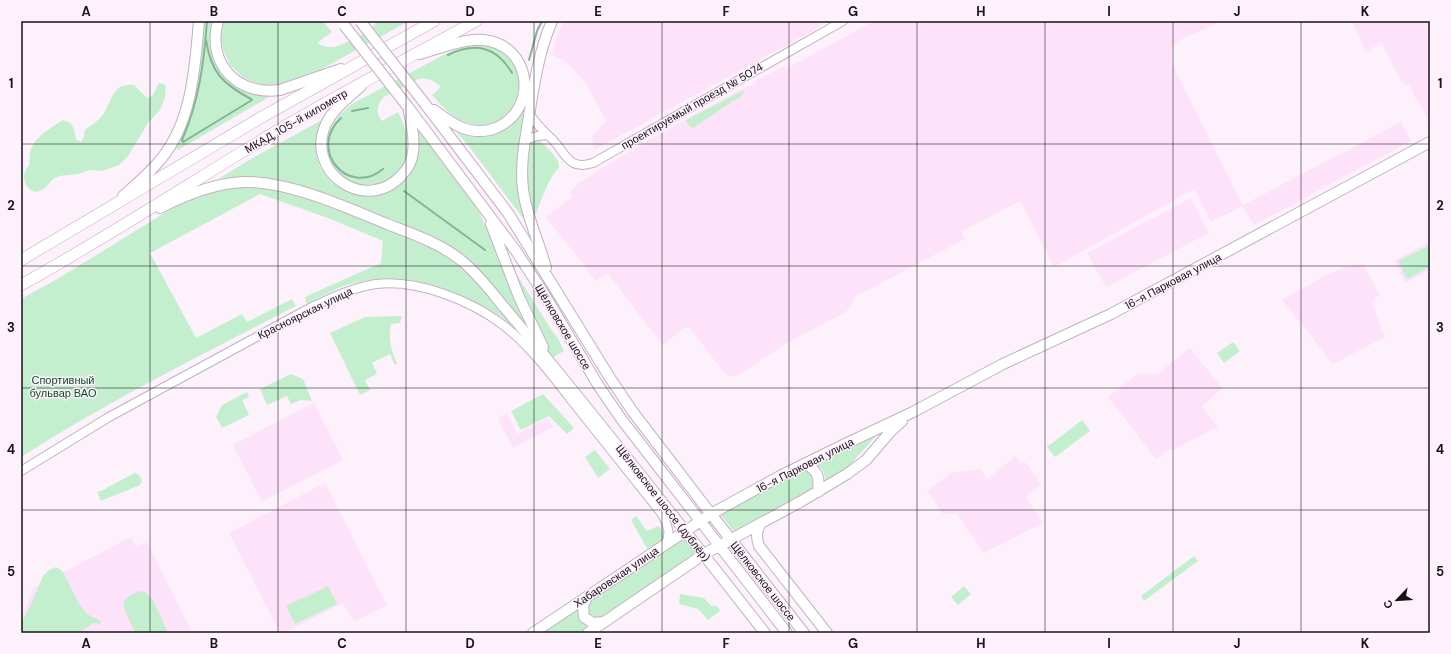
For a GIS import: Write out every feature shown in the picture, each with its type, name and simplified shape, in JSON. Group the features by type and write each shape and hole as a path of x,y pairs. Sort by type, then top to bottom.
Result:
{"highway":[{"name":"МКАД, 105-й километр","path":"21,260 262,117 434,21"},
{"name":"МКАД, 105-й километр","path":"21,285 119,228 258,142 476,21"}],"main road":[{"path":"109,208 162,159 175,137 184,116 191,88 199,21"},
{"path":"218,21 215,40 216,50 220,60 232,77 250,88 270,92 280,90 356,64"},
{"name":"Щёлковское шоссе","path":"360,21 508,213 621,395 804,633"},
{"path":"403,38 423,21"},
{"path":"548,278 542,252 529,220 523,189 522,165 538,62 552,21"},
{"name":"Щёлковское шоссе","path":"342,23 516,251 610,403 718,546 787,633"},
{"path":"413,56 473,40 487,41 501,45 509,51 516,58 524,75 524,95 519,108 510,120 493,129 478,131 464,128 442,116 423,102"},
{"path":"366,82 330,116 322,137 321,144 324,159 331,173 342,183 356,189 378,189 392,184 403,174 411,161 414,146 412,124 408,108"},
{"name":"16-я Парковая улица","path":"699,521 780,476 913,412 1010,360 1111,314 1430,142"},
{"path":"119,228 177,199 213,186 247,182 274,184 308,194 358,212 443,247 462,261 478,276 559,374"},
{"path":"485,209 519,297 533,328 559,374"},
{"name":"Щёлковское шоссе (дублёр)","path":"559,374 685,530 765,633"},
{"name":"16-я Парковая улица","path":"718,546 818,492 866,460 891,431 913,412"},
{"path":"805,464 818,474 820,482 818,492"},
{"name":"Хабаровская улица","path":"534,633 699,521"},
{"path":"761,523 757,530 759,546 826,633"},
{"path":"588,633 718,546"},
{"path":"588,596 582,606 584,617 593,623 606,620"}],"street":[{"name":"проектируемый проезд № 5074","path":"529,113 536,124 551,138 568,160 576,164 587,165 843,21"},
{"path":"525,140 547,135"},
{"name":"Красноярская улица","path":"21,471 110,417 308,309 354,288 377,284 405,284 431,289 472,306 503,325 525,346 555,380 662,514 666,521 669,534 665,544"}],"shaded area":[{"path":"564,21 822,21 820,27 594,150 592,137 606,121 586,83 567,63 552,54 556,38"},
{"path":"874,21 1221,21 1178,41 1172,48 1171,61 1243,205 1401,122 1411,141 1254,225 1242,206 1211,222 1194,189 1054,267 1020,201 961,232 965,239 856,296 846,312 785,344 737,376 725,374 689,327 684,328 663,345 607,273 596,281 546,217 572,197 570,192 579,183 623,155 741,89 756,83 755,81 784,66 786,69"},
{"path":"1352,21 1430,21 1430,124 1409,85 1402,83 1382,43 1366,51"},
{"path":"1191,198 1209,233 1106,287 1087,253"},
{"path":"1430,241 1430,270 1405,283 1394,261"},
{"path":"1363,264 1379,294 1372,302 1385,337 1333,364 1282,300 1344,267"},
{"path":"1190,348 1222,388 1202,406 1218,427 1173,450 1164,452 1165,454 1156,459 1108,397 1139,373 1157,374"},
{"path":"314,403 343,460 262,502 233,445"},
{"path":"507,413 517,434 548,418 553,427 513,448 498,418"},
{"path":"1016,456 1021,464 1025,462 1041,484 1026,497 1043,523 984,553 956,513 943,514 927,491 951,473 980,469 987,479"},
{"path":"325,483 387,605 354,622 343,603 284,633 280,633 229,533"},
{"path":"131,537 136,547 147,542 192,633 21,633 21,619 33,588"}],"green space":[{"path":"204,21 212,21 210,36 211,49 215,62 221,73 230,82 241,89 254,95 269,97 178,150 176,146 190,117 198,85"},
{"path":"224,21 323,21 332,32 317,43 333,47 357,37 375,25 377,21 409,21 320,70 279,84 261,85 244,78 230,65 223,49 221,39"},
{"path":"482,45 502,53 514,65 519,80 517,96 510,110 499,121 483,125 460,120 447,111 432,95 441,87 431,80 418,79 384,97 378,106 378,112 382,121 398,112 407,138 406,158 397,173 383,182 366,185 350,181 336,171 328,153 327,145 329,131 336,119 352,104 447,53 461,48"},
{"path":"159,83 166,85 165,98 160,110 148,123 128,156 119,165 102,171 89,170 78,174 59,176 53,179 40,191 34,192 27,186 24,181 24,174 29,165 32,147 35,142 48,130 63,120 67,121 74,129 76,139 81,142 84,137 85,130 102,116 117,89 127,85 134,85 147,98 153,95"},
{"path":"742,91 745,91 740,98 733,101 693,128 688,125 686,121 688,119"},
{"path":"525,106 517,165 518,190 525,221 471,149 453,128 483,133 498,133 508,128 512,124"},
{"path":"322,120 316,150 323,173 340,188 362,195 385,193 404,181 417,160 417,127 470,197 479,212 525,323 479,270 458,251 434,237 352,203 308,188 262,178 240,177 218,179"},
{"path":"537,140 554,155 559,166 548,185 534,218 528,180 528,162 530,141"},
{"name":"Спортивный бульвар ВАО","path":"247,187 274,190 306,199 356,217 440,252 474,280 514,327 490,310 464,297 437,286 410,280 383,279 354,283 335,290 306,304 305,298 307,296 381,263 383,241 328,218 260,194 150,253 196,338 242,314 247,322 292,299 296,306 122,397 54,436 21,457 21,299 59,278 179,204 214,191"},
{"path":"1430,245 1430,267 1407,279 1398,261"},
{"path":"514,270 552,331 558,338 564,351 552,358 535,326"},
{"path":"402,316 400,323 391,324 390,329 391,344 397,363 395,365 390,354 372,363 377,374 365,380 370,390 360,395 330,333 365,317"},
{"path":"1233,342 1240,351 1224,363 1217,353"},
{"path":"291,374 303,379 312,401 301,400 291,404 287,396 267,405 260,389"},
{"path":"247,392 249,397 242,400 249,415 222,428 216,417 222,405"},
{"path":"543,394 574,428 567,434 549,416 521,430 511,411"},
{"path":"1082,420 1090,431 1055,457 1047,447"},
{"path":"876,436 849,466 824,484 825,477 823,472 815,462"},
{"path":"595,450 610,469 598,478 585,457"},
{"path":"803,470 809,472 812,476 815,486 735,533 720,514"},
{"path":"135,473 140,476 142,481 140,485 101,501 97,492 106,489"},
{"path":"636,516 647,531 658,526 663,531 665,539 649,552 631,520"},
{"path":"684,536 698,553 600,620 591,616 588,601"},
{"path":"1194,556 1198,561 1144,601 1141,596"},
{"path":"56,567 62,571 80,605 87,614 101,621 100,625 93,623 78,633 21,633 22,621 43,576 49,570"},
{"path":"328,586 337,604 295,624 286,606"},
{"path":"964,586 971,594 958,605 951,597"},
{"path":"141,591 145,592 153,600 168,633 135,633 124,608 124,601 130,595"},
{"path":"680,594 704,598 711,606 717,606 720,611 708,620 698,609 679,604"},
{"path":"579,608 579,619 584,624 591,626 580,633 541,633"}],"waterway":[{"path":"206,40 211,61 220,76 233,88 252,100 183,142 182,140 193,111 200,82 207,21"},
{"path":"529,60 537,31 542,21"},
{"path":"448,55 467,49 484,49 499,57 512,73"},
{"path":"352,111 368,108"},
{"path":"341,118 332,130 328,143 330,155 336,166 345,174 357,178 370,176 383,169"},
{"path":"404,191 485,250"}]}
